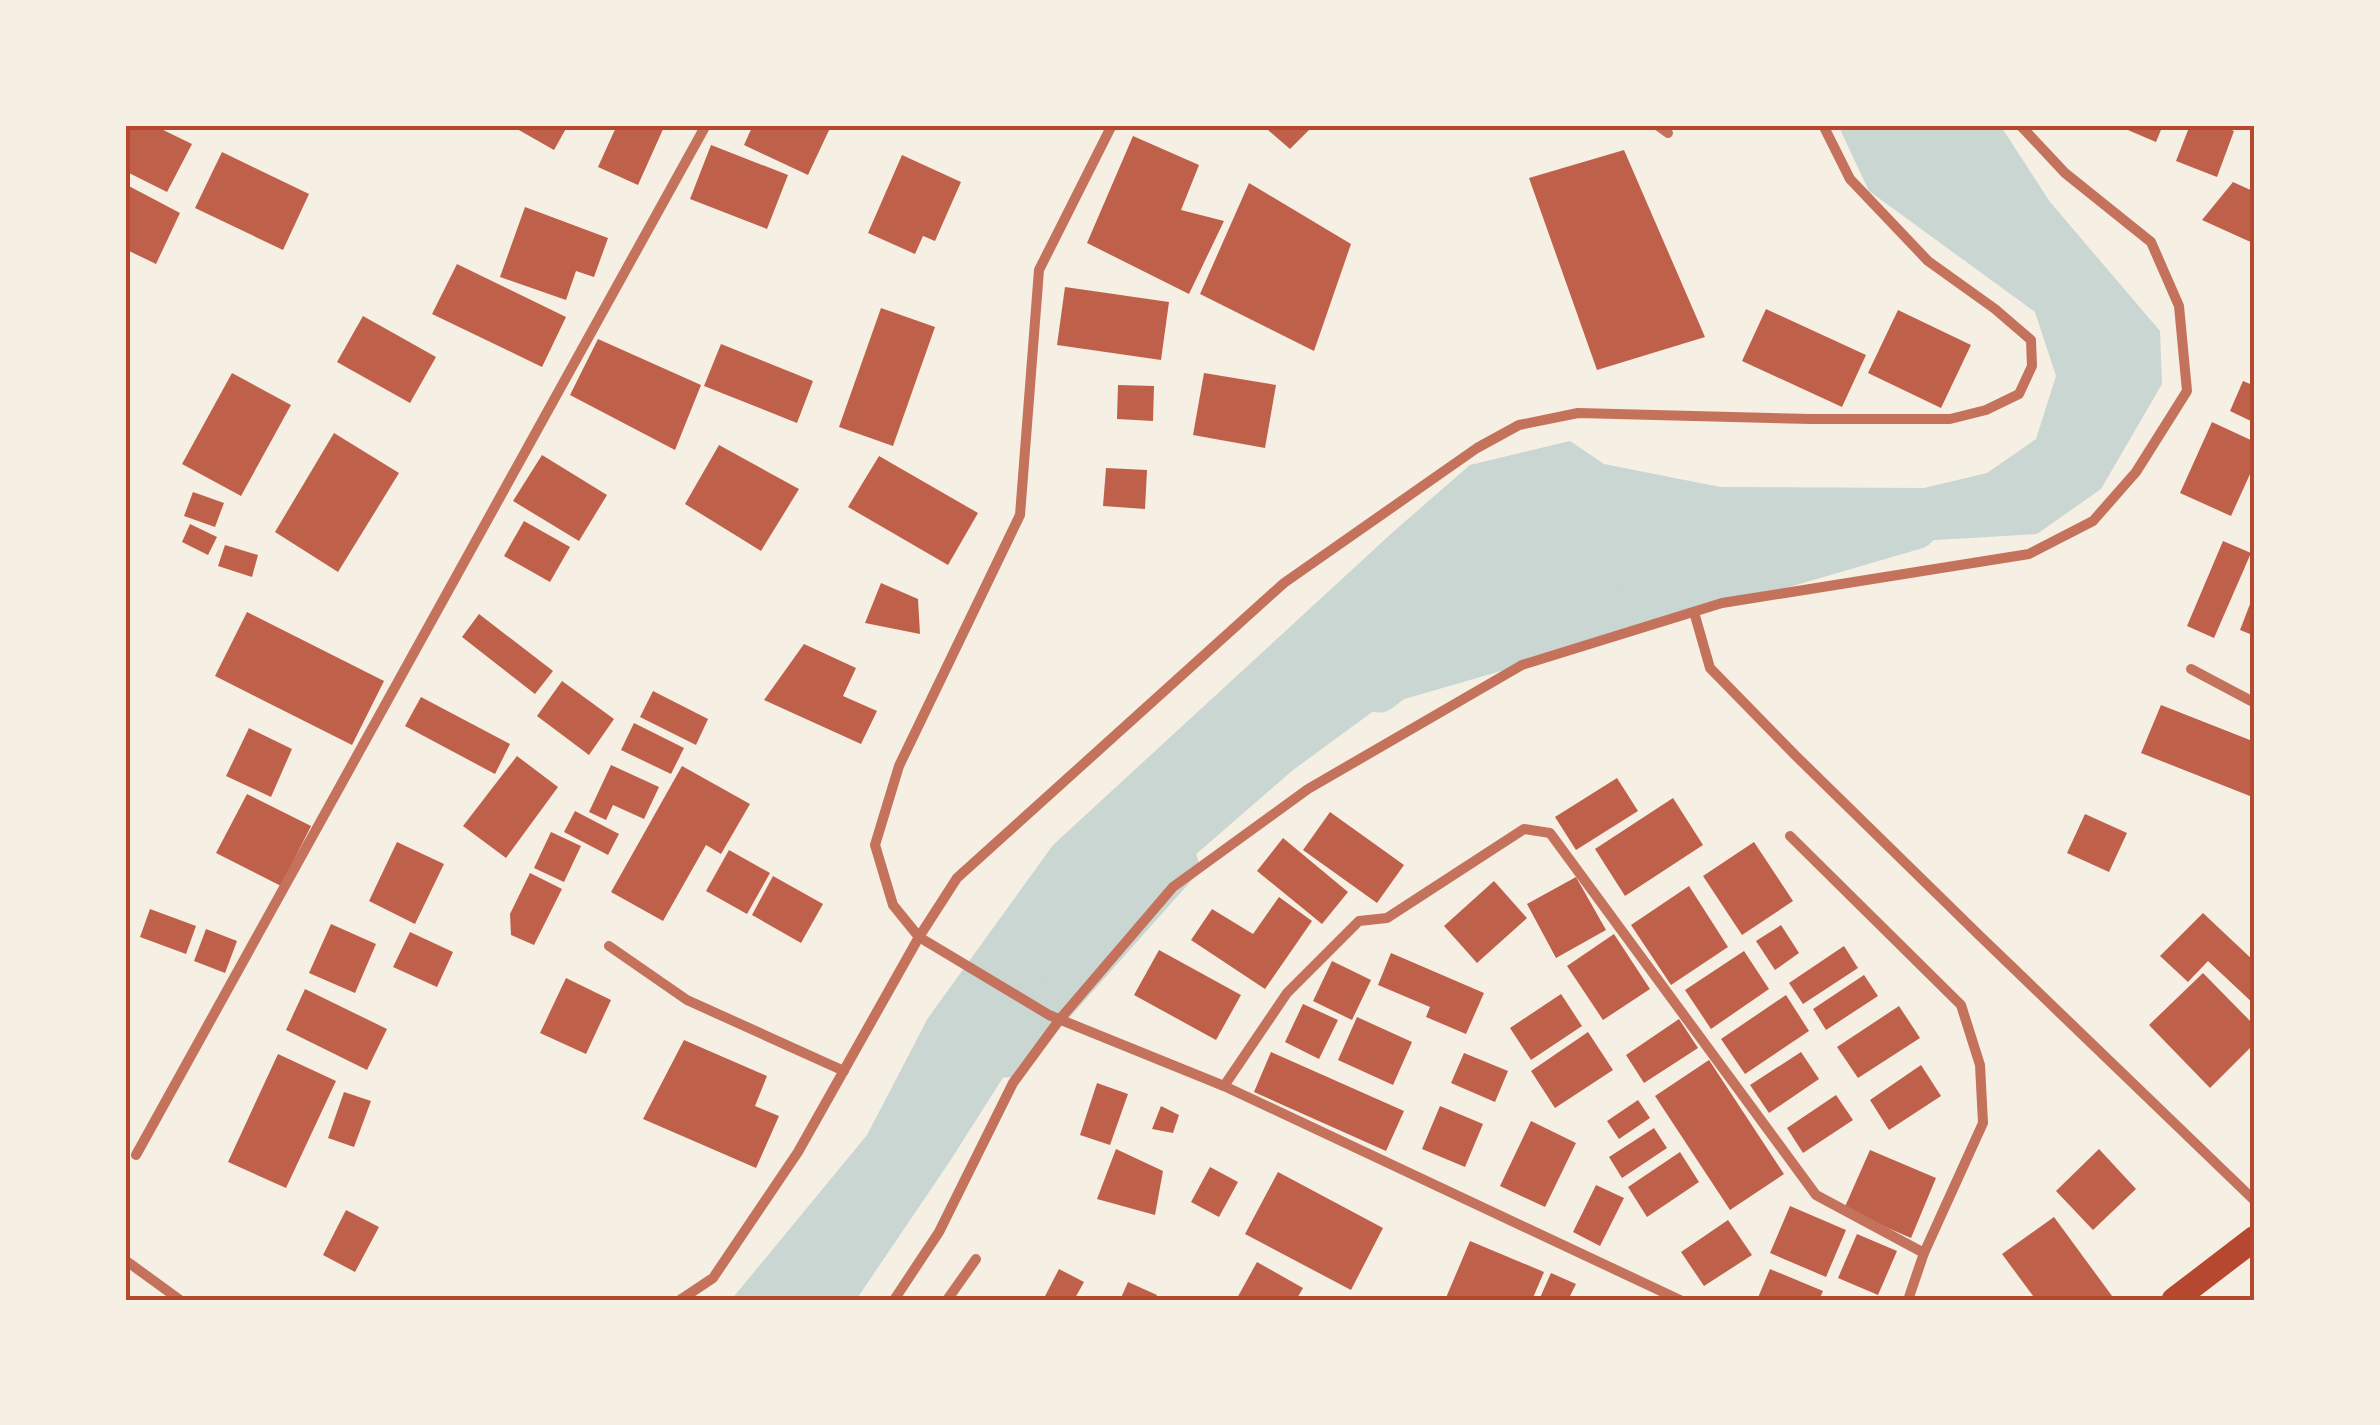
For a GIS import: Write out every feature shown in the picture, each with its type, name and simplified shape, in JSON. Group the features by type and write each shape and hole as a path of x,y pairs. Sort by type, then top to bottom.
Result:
{"main road":[{"path":"2174,1300 2255,1238"}],"street":[{"path":"136,1155 706,125"},
{"path":"1112,125 1040,270 1020,515 899,766 875,845 892,905 919,937 1055,1017 1224,1086 1680,1300"},
{"path":"1657,125 1668,133"},
{"path":"680,1300 713,1278 798,1152 919,937 957,878 1284,584 1477,448 1519,425 1578,413 1950,420 1986,410 2019,394 2032,366 2032,340 1928,261 1850,179 1823,125"},
{"path":"894,1300 938,1232 1012,1083 1055,1017 1173,887 1308,788 1522,665 1722,603 2029,554 2093,521 2136,472 2187,392 2179,306 2151,242 2066,172 2020,125"},
{"path":"1694,612 1710,668 1952,909 2255,1201"},
{"path":"2191,670 2255,702"},
{"path":"1224,1086 1288,992 1360,921 1386,918 1524,829 1550,832 1816,1195 1924,1254"},
{"path":"1790,836 1961,1005 1980,1065 1983,1123 1924,1254 1908,1300"},
{"path":"609,946 686,1000 844,1071"},
{"path":"947,1300 976,1259"},
{"path":"125,1260 180,1300"}],"shaded area":[{"path":"1838,125 2000,125 2050,202 2160,331 2162,384 2101,489 2037,534 1831,546 1655,587 1465,644 1293,770 1172,875 1070,972 856,1300 731,1300 867,1135 928,1018 1053,845 1470,465 1570,441 1604,464 1720,487 1924,488 1987,473 2036,439 2056,376 2035,312 1869,191"}],"building":[{"path":"125,125 153,125 192,144 167,192 125,171"},
{"path":"510,125 568,125 554,150"},
{"path":"617,125 664,127 638,185 598,167"},
{"path":"753,125 830,128 808,175 744,145"},
{"path":"1262,125 1314,125 1290,149"},
{"path":"2116,125 2163,125 2156,142"},
{"path":"2190,125 2218,125 2234,131 2217,177 2176,161"},
{"path":"1133,136 1199,165 1181,210 1224,221 1189,294 1087,243"},
{"path":"711,145 788,175 767,229 690,199"},
{"path":"1624,150 1705,337 1597,370 1529,178"},
{"path":"222,152 309,194 283,250 195,208"},
{"path":"902,155 961,182 935,241 923,236 915,254 868,233"},
{"path":"2233,182 2255,192 2255,244 2202,220"},
{"path":"1249,183 1351,244 1314,351 1200,294"},
{"path":"125,184 180,213 156,264 125,249"},
{"path":"525,207 608,238 594,277 576,271 566,300 500,277"},
{"path":"457,264 566,317 542,367 432,314"},
{"path":"1065,287 1169,302 1161,360 1057,345"},
{"path":"881,308 935,327 893,446 839,427"},
{"path":"1766,309 1866,355 1842,407 1742,361"},
{"path":"1898,310 1971,345 1941,408 1868,373"},
{"path":"363,316 436,357 410,403 337,362"},
{"path":"598,339 701,385 675,450 570,395"},
{"path":"721,344 813,381 797,423 704,386"},
{"path":"232,373 291,405 241,496 182,464"},
{"path":"1204,373 1276,385 1265,448 1193,435"},
{"path":"2243,381 2255,386 2255,423 2230,411"},
{"path":"1118,385 1154,386 1153,421 1117,419"},
{"path":"2212,422 2255,442 2255,463 2231,516 2180,493"},
{"path":"334,433 399,473 338,572 275,532"},
{"path":"719,445 799,489 761,551 685,504"},
{"path":"542,455 607,495 579,541 513,501"},
{"path":"879,456 978,513 948,565 848,507"},
{"path":"1106,468 1147,470 1145,509 1103,506"},
{"path":"193,492 224,503 215,527 184,516"},
{"path":"524,521 570,547 550,582 504,556"},
{"path":"190,524 217,537 208,555 182,542"},
{"path":"2223,541 2251,553 2214,638 2187,626"},
{"path":"225,545 258,555 252,577 218,566"},
{"path":"881,583 918,599 920,634 865,623"},
{"path":"2255,591 2255,636 2240,630"},
{"path":"247,612 384,681 352,745 215,676"},
{"path":"479,614 553,671 535,694 462,637"},
{"path":"804,644 856,668 843,696 877,711 861,744 764,700"},
{"path":"562,681 614,719 589,755 537,716"},
{"path":"653,691 708,719 696,745 640,717"},
{"path":"421,697 510,744 495,774 405,726"},
{"path":"2161,705 2255,742 2255,798 2141,753"},
{"path":"634,723 684,748 671,774 621,750"},
{"path":"249,728 292,749 271,797 226,776"},
{"path":"517,756 558,787 506,858 463,826"},
{"path":"611,765 659,787 644,819 613,805 606,820 589,812"},
{"path":"682,766 750,804 721,854 706,845 663,921 611,892"},
{"path":"1617,778 1638,811 1576,850 1555,817"},
{"path":"247,794 311,826 281,886 216,853"},
{"path":"1673,798 1703,845 1625,896 1595,849"},
{"path":"575,811 619,834 608,855 564,832"},
{"path":"1330,812 1404,865 1377,903 1303,850"},
{"path":"2085,814 2127,833 2109,872 2067,853"},
{"path":"551,832 581,846 564,882 534,868"},
{"path":"1283,838 1348,892 1322,924 1257,871"},
{"path":"397,842 444,864 415,924 369,901"},
{"path":"1754,842 1793,901 1742,935 1703,876"},
{"path":"729,850 770,873 747,914 706,891"},
{"path":"530,873 562,889 534,945 511,935 510,914"},
{"path":"773,876 823,904 801,943 752,915"},
{"path":"1576,877 1606,930 1556,958 1527,904"},
{"path":"1494,881 1527,918 1477,963 1444,926"},
{"path":"1689,886 1728,947 1671,985 1631,925"},
{"path":"1279,897 1312,921 1265,989 1191,940 1212,909 1253,934"},
{"path":"150,909 196,926 186,954 140,937"},
{"path":"2203,913 2255,962 2255,1005 2208,961 2188,982 2160,956"},
{"path":"331,924 376,944 355,993 309,973"},
{"path":"1781,925 1799,953 1775,970 1756,941"},
{"path":"206,929 237,941 225,973 194,961"},
{"path":"410,932 453,952 437,987 393,967"},
{"path":"1614,934 1650,989 1603,1020 1567,966"},
{"path":"1844,946 1858,968 1803,1004 1789,983"},
{"path":"1159,950 1241,995 1216,1040 1134,995"},
{"path":"1744,951 1769,989 1711,1029 1685,990"},
{"path":"1391,953 1484,993 1466,1034 1426,1017 1430,1007 1378,985"},
{"path":"1332,961 1371,980 1352,1020 1313,1001"},
{"path":"2203,973 2255,1026 2255,1043 2210,1088 2149,1025"},
{"path":"1864,975 1878,996 1826,1030 1813,1009"},
{"path":"566,978 611,1000 586,1054 540,1033"},
{"path":"305,989 387,1029 367,1070 286,1030"},
{"path":"1561,994 1582,1026 1531,1060 1510,1028"},
{"path":"1786,995 1809,1031 1745,1074 1721,1039"},
{"path":"1303,1004 1338,1020 1319,1059 1285,1042"},
{"path":"1899,1006 1920,1038 1858,1078 1837,1047"},
{"path":"1357,1017 1412,1042 1393,1085 1338,1060"},
{"path":"1679,1019 1698,1048 1644,1083 1626,1055"},
{"path":"1588,1032 1613,1070 1555,1108 1531,1071"},
{"path":"684,1040 767,1076 755,1106 779,1116 756,1168 643,1119"},
{"path":"1271,1052 1404,1111 1386,1151 1254,1092"},
{"path":"1801,1052 1819,1079 1769,1113 1750,1085"},
{"path":"1464,1053 1508,1071 1495,1102 1451,1083"},
{"path":"278,1054 336,1081 286,1188 228,1162"},
{"path":"1709,1060 1784,1174 1730,1210 1655,1096"},
{"path":"1921,1065 1941,1096 1889,1130 1870,1100"},
{"path":"1097,1083 1128,1094 1110,1145 1080,1135"},
{"path":"344,1092 371,1101 354,1147 328,1138"},
{"path":"1836,1095 1853,1120 1803,1153 1787,1128"},
{"path":"1638,1100 1650,1118 1619,1139 1607,1121"},
{"path":"1161,1106 1179,1115 1173,1133 1152,1129"},
{"path":"1440,1106 1483,1124 1465,1167 1422,1149"},
{"path":"1531,1121 1576,1143 1545,1207 1500,1186"},
{"path":"1654,1128 1667,1148 1622,1178 1609,1157"},
{"path":"1116,1149 1163,1171 1155,1215 1097,1199"},
{"path":"2099,1149 2136,1189 2093,1230 2056,1191"},
{"path":"1870,1150 1936,1178 1911,1238 1844,1209"},
{"path":"1680,1152 1699,1182 1647,1217 1628,1187"},
{"path":"1210,1167 1238,1182 1219,1217 1191,1202"},
{"path":"1278,1172 1383,1228 1351,1290 1245,1234"},
{"path":"1596,1185 1624,1198 1600,1246 1573,1232"},
{"path":"1790,1206 1846,1230 1826,1277 1770,1253"},
{"path":"346,1210 379,1227 355,1272 323,1255"},
{"path":"2054,1217 2115,1300 2036,1300 2002,1254"},
{"path":"1728,1220 1752,1255 1704,1286 1681,1252"},
{"path":"1857,1234 1897,1251 1878,1295 1838,1278"},
{"path":"1470,1241 1544,1272 1532,1300 1445,1300"},
{"path":"1257,1262 1303,1288 1296,1300 1236,1300"},
{"path":"1059,1269 1084,1282 1074,1300 1043,1300"},
{"path":"1770,1269 1823,1291 1819,1300 1757,1300"},
{"path":"1551,1273 1576,1284 1568,1300 1539,1300"},
{"path":"1128,1282 1157,1295 1155,1300 1120,1300"}],"waterway":[{"path":"1379,690 1393,679 1915,527"},
{"path":"1006,1055 1176,864"}]}
